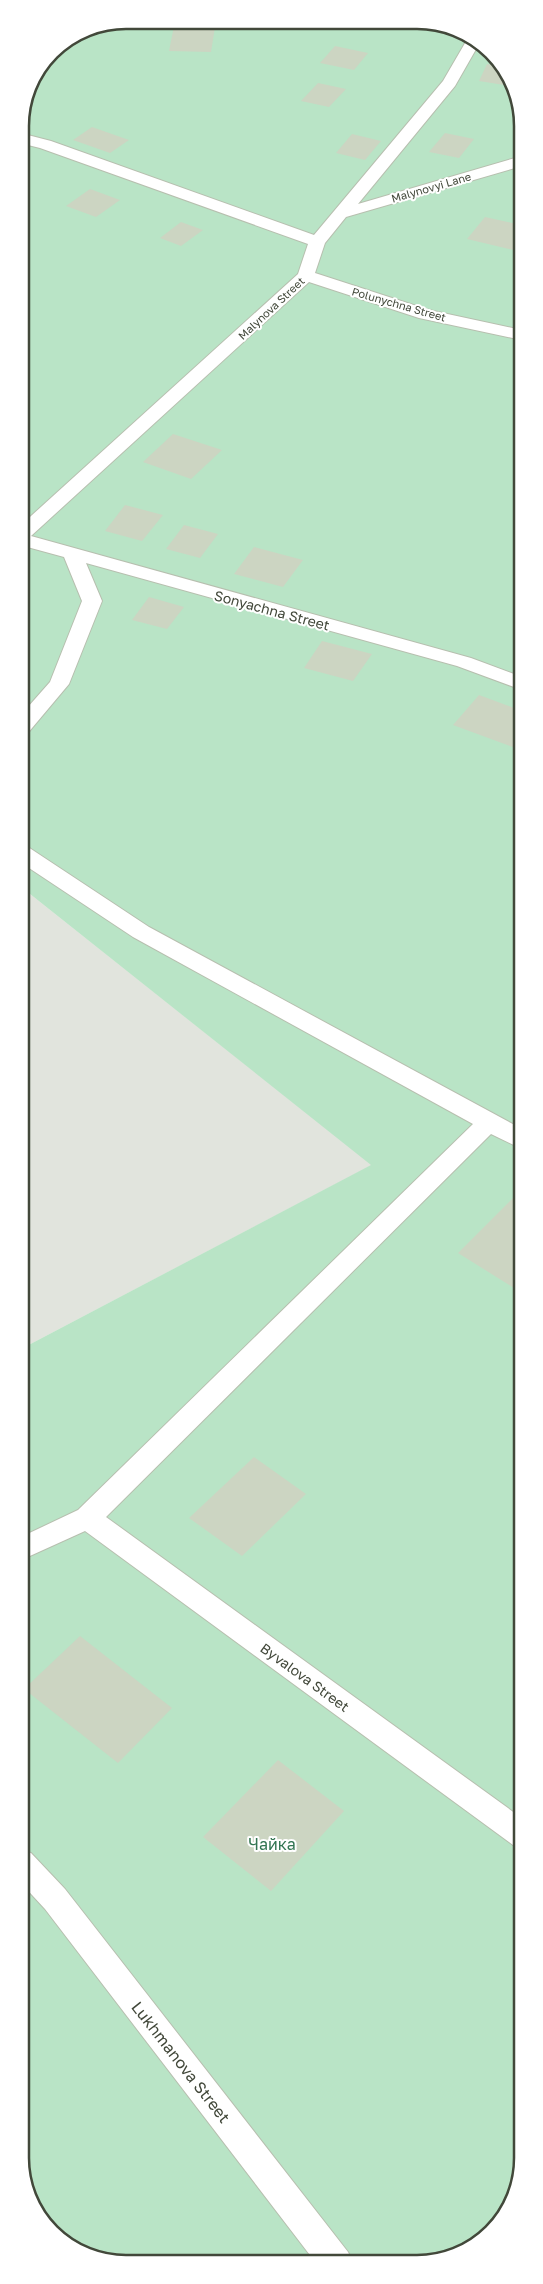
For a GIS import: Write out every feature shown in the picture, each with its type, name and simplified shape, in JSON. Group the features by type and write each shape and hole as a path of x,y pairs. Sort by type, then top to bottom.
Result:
{"lane":[{"name":"Malynova Street","path":"29,529 306,276 317,242 450,83 471,45"},
{"path":"29,140 45,144 317,242"},
{"name":"Malynovyi Lane","path":"340,214 514,163"},
{"name":"Polunychna Street","path":"306,276 425,314 514,333"},
{"name":"Sonyachna Street","path":"29,540 73,555 464,662 514,681"},
{"path":"29,719 59,684 92,601 73,555"},
{"path":"29,858 141,932 490,1120 514,1135"},
{"path":"29,1545 88,1518 490,1120"},
{"name":"Byvalova Street","path":"88,1518 514,1829"},
{"name":"Lukhmanova Street","path":"29,1871 55,1899 331,2255"}],"shaded area":[{"path":"29,893 372,1165 29,1345"}],"green space":[{"name":"Чайка","path":"119,29 424,29 442,32 466,42 486,57 504,83 512,107 514,126 514,1134 491,1121 514,1135 514,2165 507,2195 498,2212 486,2227 460,2245 436,2253 417,2255 119,2255 107,2253 83,2245 57,2227 39,2201 32,2183 30,2171 29,1345 371,1165 29,893 29,119 36,89 53,62 77,42 89,36 107,31"}],"building":[{"path":"173,29 215,29 211,52 169,51"},
{"path":"335,46 368,53 354,70 320,63"},
{"path":"487,64 492,65 504,84 504,85 479,81"},
{"path":"318,83 346,89 329,107 301,101"},
{"path":"92,127 129,140 110,153 73,140"},
{"path":"445,133 474,139 459,158 429,152"},
{"path":"352,134 381,141 365,160 336,153"},
{"path":"90,189 120,200 96,217 66,206"},
{"path":"485,217 514,223 514,250 467,239"},
{"path":"181,222 203,230 181,246 160,238"},
{"path":"173,434 222,450 191,479 143,462"},
{"path":"125,505 163,515 142,541 105,531"},
{"path":"184,525 218,534 200,558 166,549"},
{"path":"254,547 303,560 283,587 234,574"},
{"path":"149,597 184,607 167,629 132,620"},
{"path":"322,641 372,654 353,681 304,668"},
{"path":"479,695 514,708 514,748 453,725"},
{"path":"514,1197 514,1288 458,1253"},
{"path":"254,1457 306,1494 242,1556 189,1518"},
{"path":"80,1636 172,1708 118,1763 29,1693 29,1684"},
{"path":"278,1760 344,1811 271,1891 203,1837"}]}
